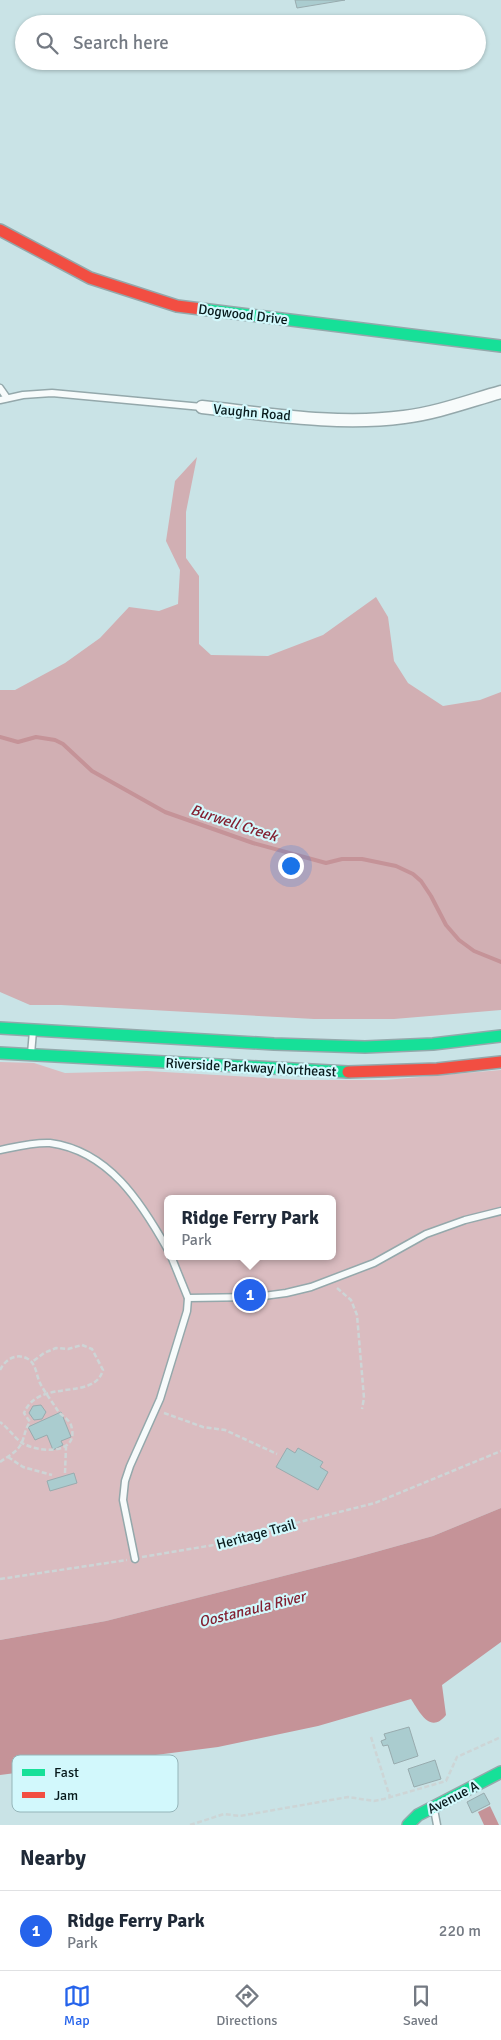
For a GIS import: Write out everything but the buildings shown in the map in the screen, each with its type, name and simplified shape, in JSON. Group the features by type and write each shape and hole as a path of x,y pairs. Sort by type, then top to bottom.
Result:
{"main road":[{"name":"Dogwood Drive","path":"0,230 90,278 177,306 501,346"},
{"name":"Riverside Parkway Northeast","path":"0,1028 295,1045 366,1046 457,1041 501,1036"},
{"name":"Riverside Parkway Northeast","path":"0,1053 329,1072 424,1070 471,1067 501,1062"},
{"name":"Avenue A","path":"408,1825 418,1815 501,1772"}],"street":[{"name":"Vaughn Road","path":"202,407 338,420 371,420 405,417 501,392"}],"lane":[{"path":"0,388 3,399"},
{"name":"Vaughn Road","path":"3,399 52,393 202,407"},
{"path":"31,1055 33,1029"},
{"path":"0,1150 48,1143 72,1149 91,1157 115,1174 134,1196 164,1243"},
{"path":"188,1298 256,1297 286,1293 328,1281 374,1263 426,1234 465,1220 501,1211"},
{"path":"135,1559 123,1500 125,1481 166,1381 188,1311 188,1298 173,1260"},
{"path":"434,1808 437,1825"}],"path":[{"path":"328,1281 346,1294 357,1315 364,1398 362,1409"},
{"path":"0,1462 8,1457 22,1442 30,1422 24,1413 28,1403 49,1391 82,1388 95,1381 103,1370 92,1349 82,1345 72,1348 56,1348 44,1353 32,1362"},
{"path":"0,1370 8,1360 14,1357 20,1356 32,1362 41,1385 59,1412 70,1424 72,1436 66,1447 65,1473"},
{"path":"155,1410 203,1427 225,1430 277,1454"},
{"path":"0,1422 22,1442 40,1448 57,1449 66,1447"},
{"name":"Heritage Trail","path":"0,1579 135,1559 232,1542 252,1534 375,1503 501,1450"},
{"path":"8,1457 22,1467 52,1475"},
{"path":"371,1737 390,1797"},
{"path":"190,1825 224,1814 240,1816 348,1797 374,1801 390,1797 446,1781 457,1757 501,1737"}],"shaded area":[{"path":"197,457 186,512 186,558 199,576 199,644 211,655 268,656 323,635 376,597 388,617 394,661 408,683 443,706 480,700 501,692 501,1010 394,1019 314,1019 61,1005 30,1005 0,992 0,690 15,690 65,663 100,638 129,607 159,611 178,604 180,570 166,541 175,481"},
{"path":"0,1062 34,1063 65,1073 147,1071 301,1080 385,1080 501,1070 501,1508 433,1536 106,1621 0,1640"}],"water":[{"name":"Oostanaula River","path":"501,1508 501,1642 442,1685 446,1715 440,1721 435,1723 426,1719 421,1715 411,1699 318,1726 218,1747 156,1755 12,1755 12,1773 0,1775 0,1640 106,1621 433,1536"},
{"path":"490,1806 499,1825 484,1825 478,1812"}],"waterway":[{"name":"Burwell Creek","path":"0,737 18,742 36,737 55,740 63,744 92,771 165,812 253,843 326,863 342,859 362,859 396,866 413,874 421,881 446,925 459,940 474,951 501,962"}],"traffic: fast":[{"path":"201,309 501,346"},
{"path":"0,1028 274,1044 365,1047 433,1044 501,1036"},
{"path":"0,1053 348,1072"},
{"path":"408,1825 418,1815 501,1772"}],"traffic: jam":[{"path":"0,230 90,278 177,306 201,309"},
{"path":"348,1072 437,1069 501,1062"}],"place":[{"name":"Ridge Ferry Park","path":"250,1295"}]}
